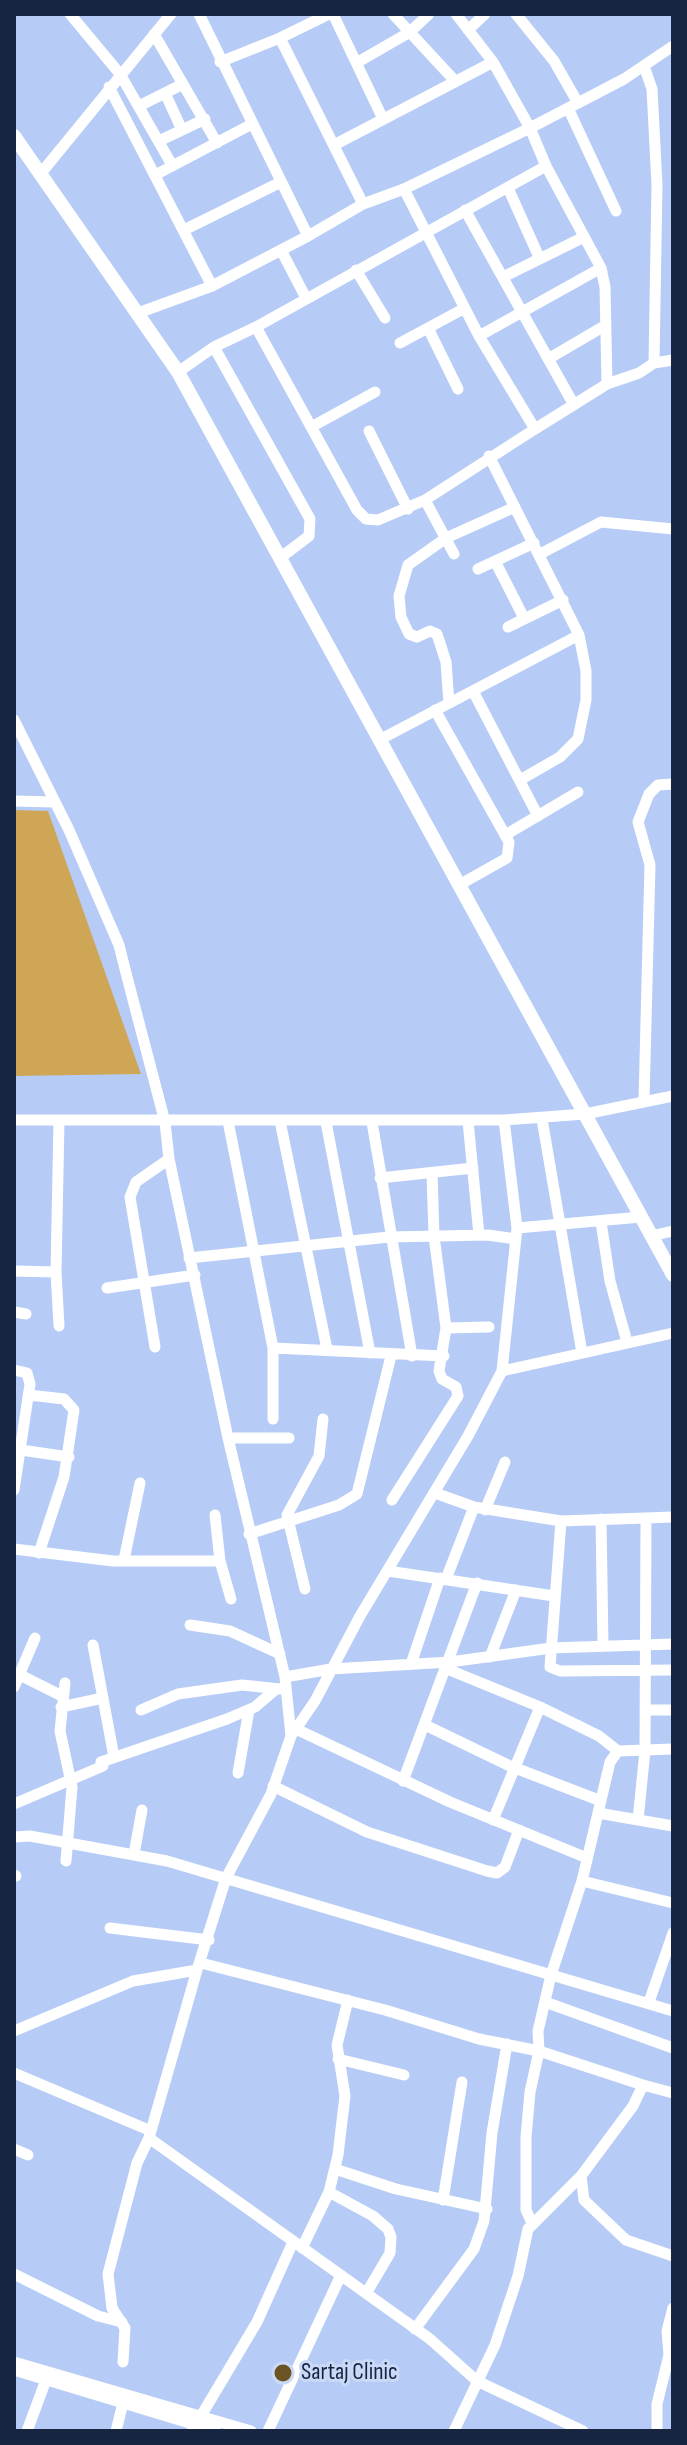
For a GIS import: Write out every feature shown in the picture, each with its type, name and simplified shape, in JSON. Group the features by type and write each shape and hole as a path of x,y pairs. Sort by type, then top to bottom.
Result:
{"main road":[{"path":"14,136 42,172 178,372 673,1275"}],"street":[{"path":"70,14 120,74 172,165"},
{"path":"42,172 171,14"},
{"path":"199,14 308,236"},
{"path":"220,62 331,14 358,62 383,119"},
{"path":"393,14 455,81"},
{"path":"358,62 410,32 429,14"},
{"path":"456,14 493,62 601,268 607,384"},
{"path":"468,30 485,14"},
{"path":"516,14 554,61 616,211"},
{"path":"154,34 217,143"},
{"path":"280,38 363,204"},
{"path":"138,313 212,286 363,204 404,189 530,128 634,72 673,46"},
{"path":"334,145 493,62"},
{"path":"634,72 652,89 657,185 654,363"},
{"path":"139,106 183,84"},
{"path":"109,87 157,174 212,286"},
{"path":"165,93 182,130"},
{"path":"159,141 205,119"},
{"path":"157,174 252,124"},
{"path":"178,372 214,347 426,235 546,166"},
{"path":"184,230 281,182"},
{"path":"508,188 539,257"},
{"path":"404,189 479,336 535,429"},
{"path":"465,210 574,405"},
{"path":"503,277 584,237"},
{"path":"281,250 306,298"},
{"path":"479,336 601,268"},
{"path":"356,270 385,318"},
{"path":"400,343 465,308"},
{"path":"548,359 606,325"},
{"path":"256,327 357,510 366,519 378,520 425,500 489,456 607,384 634,375 654,363 673,360"},
{"path":"428,328 458,389"},
{"path":"214,347 310,519 309,536 280,558"},
{"path":"313,426 375,392"},
{"path":"369,431 408,509"},
{"path":"489,456 579,635 586,671 586,700 578,739 560,757 520,780"},
{"path":"425,500 454,554"},
{"path":"449,703 446,662 439,639 434,632 417,637 409,634 401,617 399,596 408,565 446,538 515,507"},
{"path":"540,554 594,524 617,522 672,528 673,514"},
{"path":"478,569 534,543"},
{"path":"495,561 524,618"},
{"path":"508,627 563,600"},
{"path":"381,739 579,635"},
{"path":"473,691 538,816"},
{"path":"435,710 507,834 507,858 459,885"},
{"path":"14,720 20,746 55,802 119,945 165,1122 169,1159 189,1258 249,1534 280,1654 283,1685 294,1732"},
{"path":"644,1100 650,865 638,822 649,794 658,785 673,784"},
{"path":"507,834 578,792"},
{"path":"14,801 55,802"},
{"path":"14,1120 372,1122 542,1119 585,1114 673,1096"},
{"path":"542,1119 582,1353"},
{"path":"59,1120 56,1272 59,1326"},
{"path":"123,2362 122,2322 112,2308 108,2274 137,2163 150,2135 226,1878 273,1786 294,1732 435,1493 502,1371 517,1234 504,1120"},
{"path":"228,1121 273,1348 273,1419"},
{"path":"280,1121 327,1349"},
{"path":"468,1121 479,1235"},
{"path":"326,1122 370,1353"},
{"path":"372,1122 389,1237 412,1356"},
{"path":"155,1347 130,1197 136,1182 169,1159"},
{"path":"380,1178 473,1168"},
{"path":"392,1500 457,1400 456,1387 439,1376 446,1328 434,1236 432,1173"},
{"path":"189,1258 347,1240 517,1234 562,1225 641,1217"},
{"path":"601,1222 610,1281 627,1342"},
{"path":"651,1236 673,1231"},
{"path":"14,1271 56,1272"},
{"path":"107,1288 195,1275"},
{"path":"446,1328 489,1327"},
{"path":"502,1371 673,1333"},
{"path":"273,1348 327,1349 391,1356 444,1356"},
{"path":"249,1534 339,1505 357,1494 391,1356"},
{"path":"14,1370 27,1373 29,1395 14,1490"},
{"path":"29,1395 64,1399 73,1406 69,1457 39,1553"},
{"path":"305,1589 288,1521 289,1507 319,1456 323,1419"},
{"path":"228,1438 289,1438"},
{"path":"18,1450 69,1457"},
{"path":"411,1664 443,1579 505,1462"},
{"path":"124,1560 140,1483"},
{"path":"435,1493 479,1509 561,1521 673,1517"},
{"path":"215,1515 220,1561 231,1599"},
{"path":"601,1519 603,1646"},
{"path":"638,1820 645,1751 646,1519"},
{"path":"561,1521 550,1667 555,1671 673,1670"},
{"path":"14,1549 124,1560 220,1561"},
{"path":"388,1571 554,1596"},
{"path":"403,1781 477,1583"},
{"path":"490,1657 516,1590"},
{"path":"190,1625 230,1631 280,1654"},
{"path":"35,1638 16,1680 62,1701 103,1698"},
{"path":"14,1804 114,1757 249,1710 283,1685 331,1669 448,1665 551,1648 673,1644"},
{"path":"93,1645 114,1757"},
{"path":"448,1665 599,1736 618,1751 673,1749"},
{"path":"65,1683 62,1750 70,1776 66,1861"},
{"path":"141,1710 178,1694 242,1685 283,1685"},
{"path":"493,1820 540,1707"},
{"path":"238,1773 249,1710"},
{"path":"645,1710 673,1710"},
{"path":"425,1725 599,1807 638,1820 673,1826"},
{"path":"294,1732 587,1858"},
{"path":"532,2223 526,2210 526,2137 530,2092 539,2051 538,2031 551,1975 582,1881 610,1762 618,1751"},
{"path":"273,1786 367,1832 497,1873 505,1867 519,1830"},
{"path":"134,1854 142,1810"},
{"path":"14,1837 134,1854 226,1878 673,2011"},
{"path":"582,1881 673,1903"},
{"path":"110,1928 209,1940"},
{"path":"649,2002 673,1933"},
{"path":"14,2031 133,1981 199,1967 348,2000 539,2051 673,2093"},
{"path":"194,2424 257,2322 329,2192 345,2096 338,2059 338,2034 348,2000"},
{"path":"545,2002 673,2048"},
{"path":"415,2329 474,2249 487,2209 492,2133 507,2044"},
{"path":"338,2059 404,2075"},
{"path":"14,2073 150,2135 367,2292 460,2362 477,2381 583,2431"},
{"path":"443,2200 462,2082"},
{"path":"454,2431 505,2319 532,2223 581,2176 633,2106 643,2085"},
{"path":"14,2149 28,2155"},
{"path":"335,2169 396,2189 487,2209"},
{"path":"581,2176 584,2200 626,2240 673,2256"},
{"path":"329,2192 373,2216 388,2229 390,2253 367,2292"},
{"path":"14,2274 98,2316 122,2322"},
{"path":"268,2431 341,2275"},
{"path":"657,2431 657,2404 669,2355 667,2331 673,2308"},
{"path":"14,2362 194,2424 251,2431"},
{"path":"14,2370 216,2431"},
{"path":"27,2431 46,2380"},
{"path":"116,2431 123,2403"}],"shaded area":[{"path":"14,810 48,811 141,1074 14,1076"}],"place":[{"name":"Sartaj Clinic","path":"283,2373"}]}
